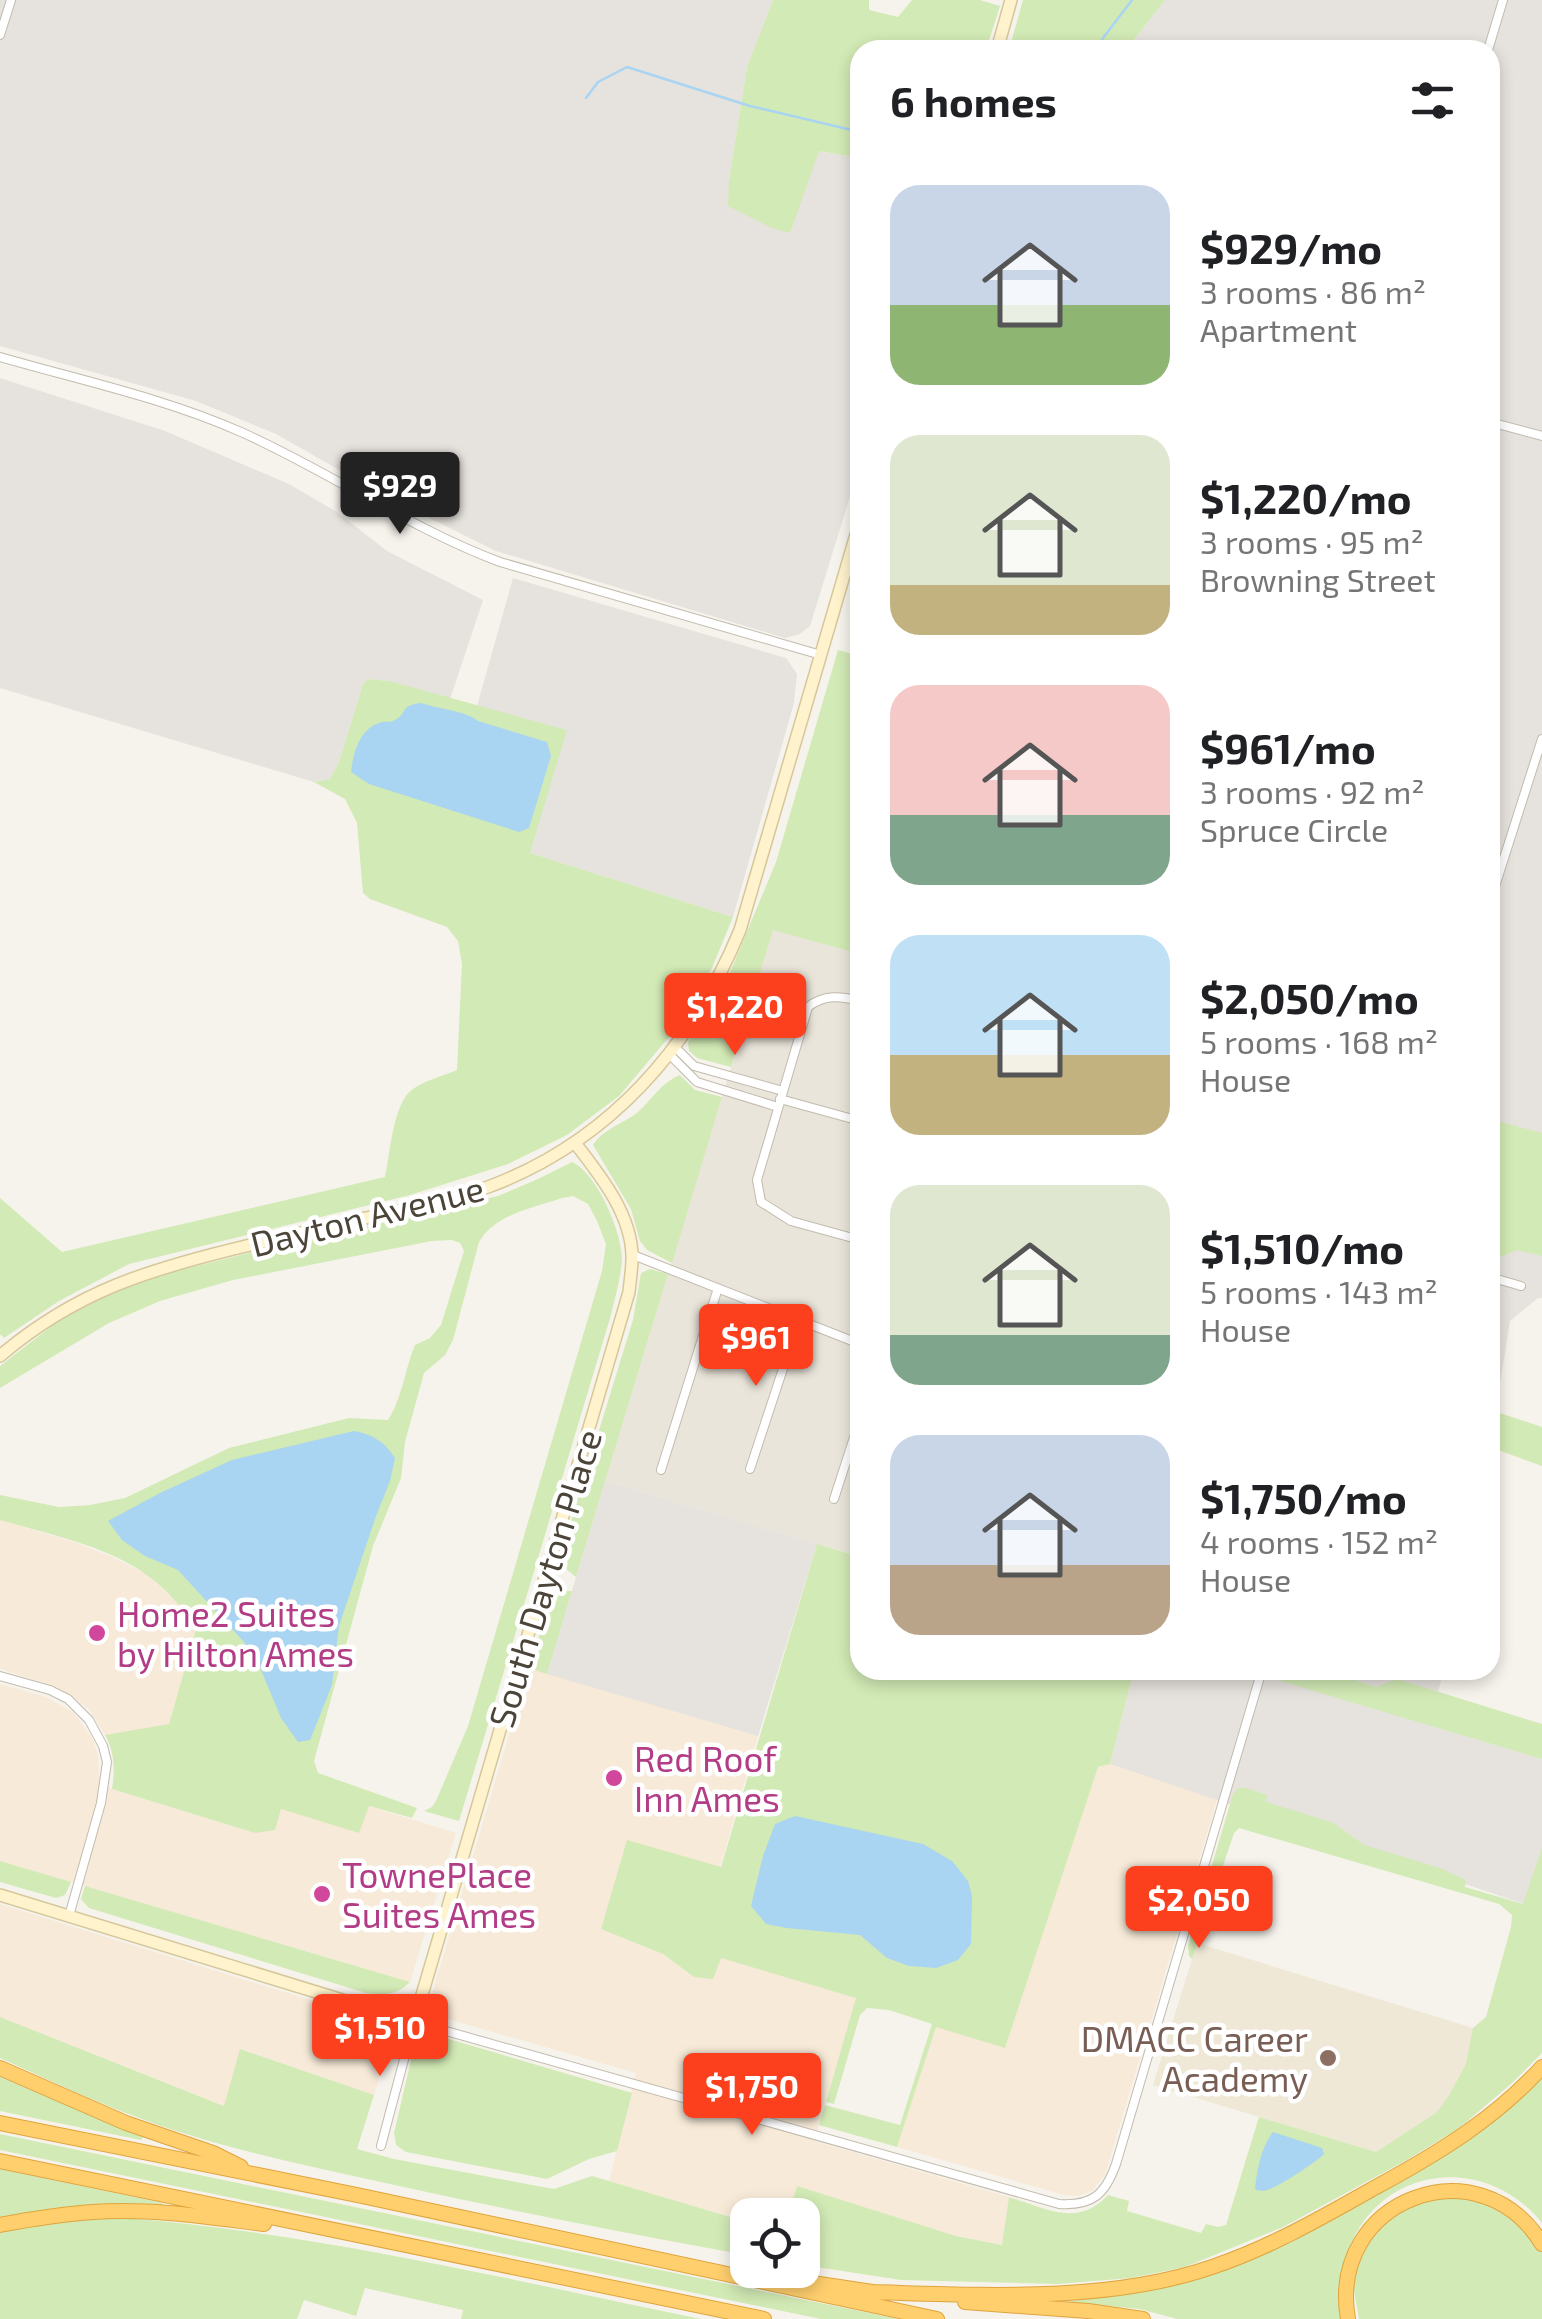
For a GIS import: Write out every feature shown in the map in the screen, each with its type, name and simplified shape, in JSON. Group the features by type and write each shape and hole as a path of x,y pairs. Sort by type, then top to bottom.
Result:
{"highway":[{"path":"871,2292 1075,2291 1136,2286 1211,2268 1318,2220 1454,2142 1494,2113 1542,2067"},
{"path":"0,2068 126,2124 213,2153 260,2176"},
{"path":"0,2124 937,2319"},
{"path":"0,2161 764,2319"},
{"path":"1348,2319 1349,2267 1364,2236 1387,2210 1419,2195 1462,2190 1502,2204 1524,2221 1542,2244"},
{"path":"0,2225 54,2215 138,2211 384,2241"},
{"path":"656,2259 871,2292 1143,2319"},
{"path":"646,2295 743,2319"}],"main road":[{"path":"1000,40 1011,0"},
{"name":"Dayton Avenue","path":"0,1356 49,1318 134,1276 182,1261 433,1204 488,1186 544,1162 575,1143 626,1101 672,1051 726,965 764,854 850,555"},
{"name":"South Dayton Place","path":"414,2022 629,1292 633,1255 626,1226 609,1190 575,1143"},
{"path":"0,1894 414,2022"}],"street":[{"path":"0,36 11,0"},
{"path":"1491,40 1504,0"},
{"path":"0,357 158,402 240,432 439,536 500,562 821,655"},
{"path":"1500,425 1542,436"},
{"path":"1500,871 1542,739"},
{"path":"850,998 818,999 808,1007 757,1180 761,1202 791,1221 850,1237"},
{"path":"672,1051 694,1066 780,1099"},
{"path":"672,1051 698,1082 850,1118"},
{"path":"633,1255 850,1340"},
{"path":"1500,1280 1521,1286"},
{"path":"661,1470 718,1288"},
{"path":"750,1469 798,1320"},
{"path":"834,1499 850,1450"},
{"path":"0,1676 68,1699 89,1720 103,1746 107,1762 102,1803 69,1916"},
{"path":"381,2146 414,2022 1059,2204 1078,2205 1090,2200 1102,2193 1116,2164 1259,1680"}],"shaded area":[{"path":"0,0 773,0 747,67 729,180 819,151 850,156 850,496 810,626 785,638 496,551 383,495 276,434 196,401 0,346"},
{"path":"1165,0 1542,0 1542,1298 1510,1321 1500,1384 1500,40 1134,40"},
{"path":"0,378 165,431 289,484 337,512 387,551 483,600 450,699 389,681 368,679 363,684 339,762 330,779 314,782 0,688"},
{"path":"513,578 786,658 797,674 794,703 733,917 530,853 566,730 477,706"},
{"path":"773,929 850,951 850,1554 605,1481"},
{"path":"605,1481 817,1544 758,1736 547,1674"},
{"path":"0,1520 115,1558 146,1574 175,1599 198,1627 169,1725 105,1735 89,1709 73,1697 57,1687 0,1669"},
{"path":"529,1668 758,1736 720,1867 602,1929 663,1954 694,1977 721,1958 857,1998 814,2141 1009,2197 1003,2245 956,2236 797,2187 794,2198 730,2198 730,2217 609,2181 636,2073 451,2020 436,2011 431,1997"},
{"path":"1131,1680 1441,1680 1429,1725 1542,1759 1542,1847 1524,1904 1110,1764"},
{"path":"0,1684 46,1697 74,1713 93,1740 99,1785 255,1833 281,1809 368,1806 456,1833 410,1982 0,1861"},
{"path":"1110,1764 1217,1800 1105,2175 1092,2191 1064,2195 897,2147 936,2026 1005,2047 1098,1767"},
{"path":"0,1904 388,2024 393,2034 374,2095 241,2049 225,2106 0,2017"},
{"name":"DMACC Career Academy","path":"1197,1943 1512,2040 1437,2112 1376,2152 1153,2085"}],"green space":[{"path":"773,0 869,0 869,10 898,17 912,0 980,0 1000,6 989,40 850,40 850,156 819,151 790,233 728,206 747,67"},
{"path":"1023,0 1165,0 1134,40 1012,40"},
{"path":"838,650 850,653 850,951 773,930 731,1067 697,1058 689,1051 688,1042 705,1021 729,975 776,862"},
{"path":"368,679 389,681 567,730 530,853 733,917 712,968 669,1037 619,1096 567,1135 508,1164 410,1195 129,1264 59,1301 4,1338 0,1334 0,1198 62,1252 385,1177 397,1116 406,1096 423,1083 457,1070 462,964 458,941 447,927 363,893 357,823 345,799 314,782 330,779 339,762 363,684"},
{"path":"680,1075 695,1090 722,1097 672,1263 647,1250 640,1241 631,1209 593,1145"},
{"path":"1500,1122 1542,1133 1542,1256 1517,1250 1500,1257"},
{"path":"572,1162 599,1190 613,1219 621,1248 620,1273 611,1315 459,1821 424,1811 436,1801 468,1726 602,1271 606,1244 588,1204 573,1196 505,1218 479,1242 453,1340 445,1355 424,1373 405,1442 401,1478 373,1546 314,1761 318,1773 417,1808 412,1818 369,1806 359,1833 281,1809 275,1830 255,1833 112,1789 113,1762 105,1735 169,1724 197,1627 162,1587 132,1566 77,1542 0,1520 0,1495 59,1507 90,1505 125,1498 229,1448 349,1418 388,1420 415,1345 430,1338 441,1325 464,1251 460,1243 452,1240 432,1241 233,1280 160,1301 109,1323 0,1388 0,1366 61,1319 140,1280 498,1196"},
{"path":"650,1269 668,1274 576,1577 565,1568 561,1554 633,1320 641,1273"},
{"path":"1500,1413 1542,1427 1542,1466 1500,1451"},
{"path":"817,1544 850,1554 850,1680 1131,1680 1110,1764 1098,1767 1005,2048 936,2027 897,2147 819,2125 825,2105 900,2125 932,2024 889,2010 867,2008 860,2015 834,2104 826,2102 856,1998 721,1958 713,1979 694,1977 663,1954 601,1929 627,1840 721,1867"},
{"path":"561,1591 572,1591 547,1674 529,1668 551,1599"},
{"path":"1277,1680 1354,1680 1376,1687 1400,1680 1542,1724 1542,1759"},
{"path":"1238,1788 1246,1788 1267,1795 1266,1802 1334,1823 1364,1845 1440,1868 1466,1880 1465,1887 1523,1904 1542,1847 1542,2053 1458,2129 1405,2161 1283,2227 1185,2267 1131,2278 1059,2284 901,2280 820,2268 820,2198 794,2198 797,2186 956,2236 1002,2245 1009,2197 1048,2210 1073,2213 1085,2211 1108,2195 1129,2201 1127,2211 1201,2233 1206,2224 1226,2225 1259,2117 1376,2152 1437,2112 1466,2064 1473,2028 1486,2017 1512,1915 1499,1904 1239,1828 1234,1833 1192,1959 1188,1946"},
{"path":"0,1861 71,1882 65,1895 56,1898 0,1882"},
{"path":"85,1886 410,1982 390,1994 366,1993 89,1908 81,1899"},
{"path":"0,2017 224,2106 240,2049 374,2095 357,2149 554,2189 592,2176 730,2217 730,2252 434,2194 274,2158 161,2126 0,2058"},
{"path":"428,2035 632,2093 617,2151 547,2179 406,2152 396,2145 394,2133 415,2043"},
{"path":"1542,2075 1542,2223 1519,2201 1493,2186 1464,2178 1436,2178 1409,2185 1384,2200 1363,2222 1348,2251 1340,2285 1344,2319 1177,2319 1140,2309 1065,2302 1148,2290 1200,2277 1320,2223"},
{"path":"0,2077 143,2137 141,2140 0,2111"},
{"path":"0,2134 730,2284 730,2288 748,2288 898,2319 821,2319 0,2150"},
{"path":"0,2169 165,2206 82,2207 0,2217"},
{"path":"1432,2193 1493,2199 1536,2238 1542,2252 1542,2319 1359,2319 1353,2285 1355,2265 1376,2226"},
{"path":"124,2218 342,2246 701,2319 461,2319 463,2310 365,2288 356,2316 304,2300 297,2319 0,2319 0,2232 80,2219"}],"water":[{"path":"421,703 547,742 551,756 529,828 519,832 369,784 351,772 355,750 366,731 395,720 409,706"},
{"path":"354,1431 378,1440 395,1458 339,1626 332,1685 310,1740 298,1742 281,1718 259,1665 244,1642 178,1570 145,1556 122,1540 108,1521 232,1460"},
{"path":"795,1816 923,1844 952,1861 968,1881 972,1896 971,1944 958,1960 936,1968 909,1966 887,1958 860,1935 766,1924 751,1906 763,1856 775,1824"},
{"path":"1273,2132 1322,2148 1324,2154 1285,2181 1260,2191 1255,2189 1258,2167"}],"waterway":[{"path":"1102,40 1132,0"},
{"path":"586,98 598,82 627,67 750,106 850,130"}],"place":[{"name":"Home2 Suites by Hilton Ames","path":"97,1633"},
{"name":"Red Roof Inn Ames","path":"614,1778"},
{"name":"TownePlace Suites Ames","path":"322,1894"},
{"name":"DMACC Career Academy","path":"1328,2058"}]}
